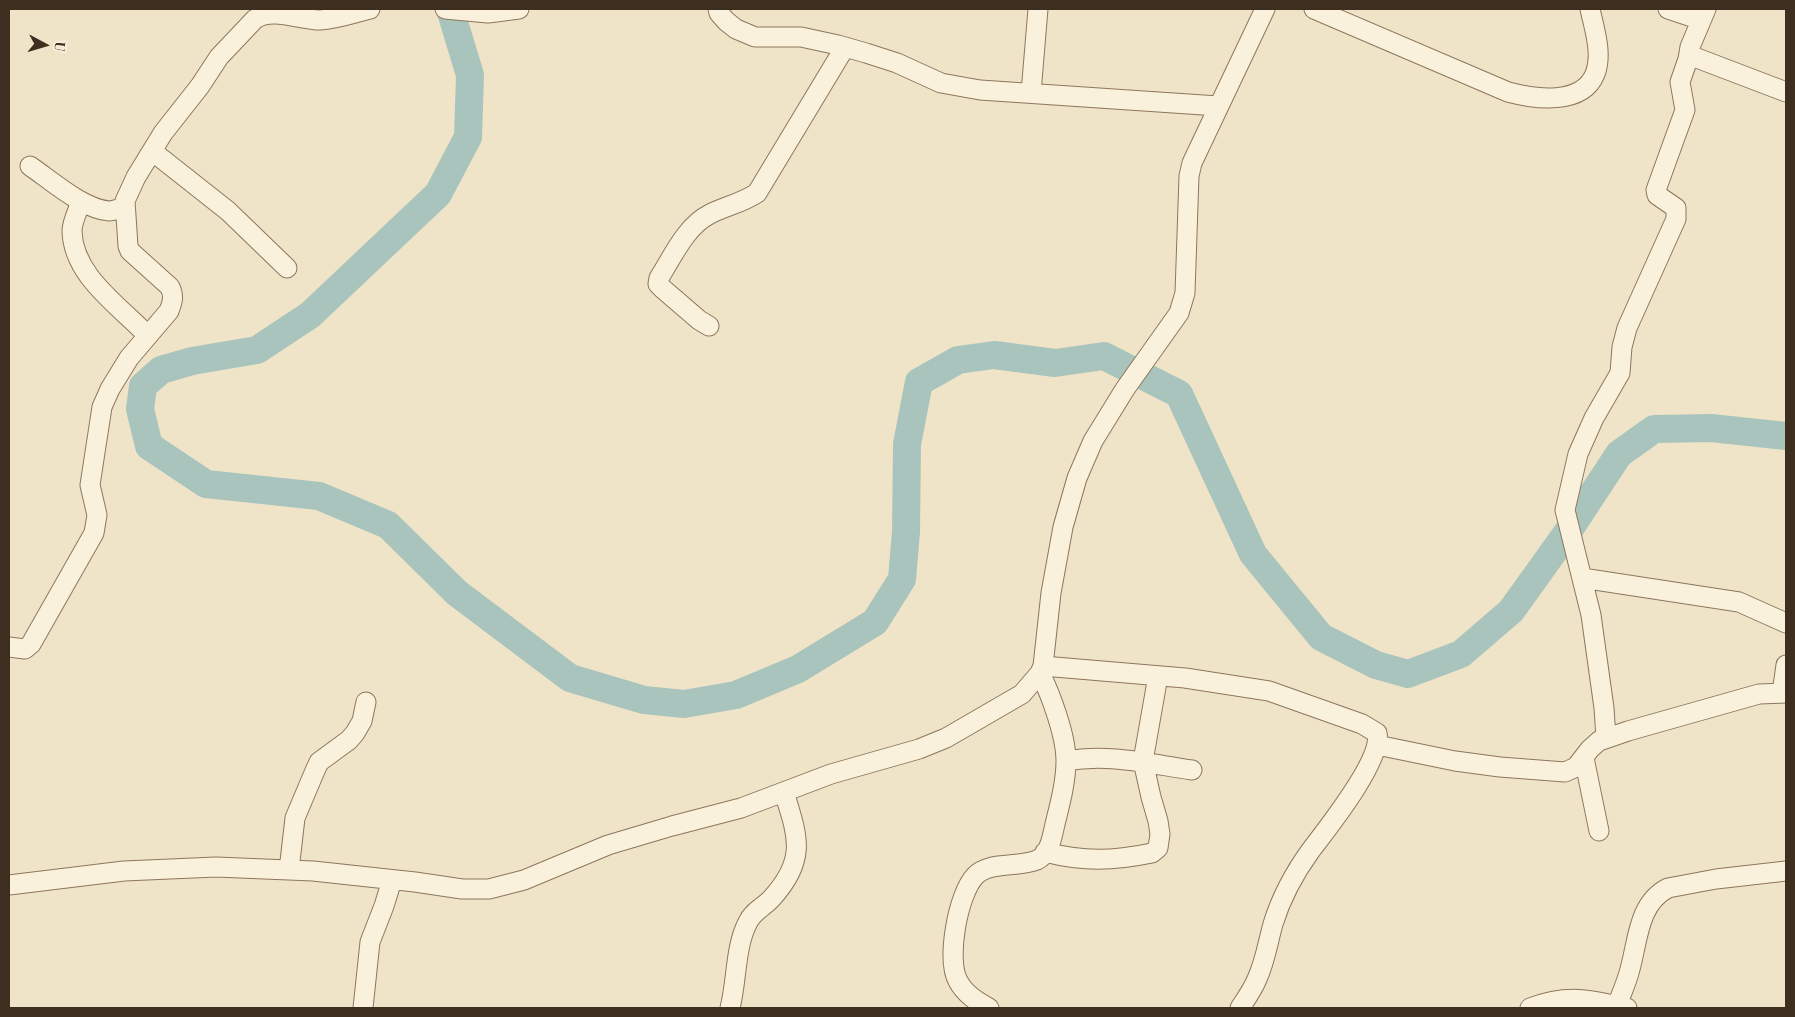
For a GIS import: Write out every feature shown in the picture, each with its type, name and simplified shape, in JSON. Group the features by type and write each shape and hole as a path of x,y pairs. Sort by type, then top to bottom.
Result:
{"street":[{"path":"9,647 24,649 31,644 94,533 97,514 90,485 102,407 128,358 169,311 173,301 173,293 164,280 130,251 126,237 125,207 129,190 163,133 200,86 219,56 249,25 262,15 275,14 320,20 341,17 370,9"},
{"path":"446,9 488,13 519,9"},
{"path":"718,9 726,21 736,29 756,37 801,37 897,64 941,83 980,90 1218,106"},
{"path":"1031,93 1038,9"},
{"path":"989,1008 969,997 957,980 952,963 957,918 965,890 975,875 992,866 1015,866 1038,860 1050,846 1062,795 1066,751 1052,696 1042,670 1052,584 1063,527 1077,478 1094,441 1125,389 1179,313 1184,299 1189,176 1196,152 1266,9"},
{"path":"1314,9 1508,92 1525,96 1561,98 1572,95 1582,89 1595,74 1598,53 1590,9"},
{"path":"1606,738 1604,708 1591,615 1565,510 1578,454 1594,418 1620,373 1622,347 1627,328 1676,220 1676,208 1657,195 1656,190 1685,110 1680,82 1703,14 1668,9"},
{"path":"709,326 662,289 658,284 659,278 688,233 708,215 747,200 757,192 845,48"},
{"path":"1689,55 1786,92"},
{"path":"152,151 228,211 287,268"},
{"path":"30,166 81,202 96,208 112,211 125,207"},
{"path":"81,202 72,230 76,252 87,274 148,336"},
{"path":"1582,578 1739,602 1786,623"},
{"path":"1377,745 1455,761 1565,772 1576,767 1590,749 1606,738 1759,694 1784,693 1786,665"},
{"path":"1042,670 1185,678 1231,685 1288,696 1362,724 1377,733 1378,740 1373,756 1351,796 1311,851 1284,896 1273,923 1259,975 1240,1008"},
{"path":"9,885 124,871 216,867 289,870 474,890 509,884 608,845 727,812 831,774 919,749 946,738 1022,694 1042,670"},
{"path":"1045,852 1081,860 1108,860 1152,852 1158,848 1160,834 1158,821 1150,797 1143,761 1158,676"},
{"path":"289,870 295,818 319,762 349,740 355,733 362,721 366,702"},
{"path":"1066,761 1081,758 1107,758 1143,761 1192,770"},
{"path":"1584,758 1599,831"},
{"path":"730,1008 734,994 741,945 747,923 751,916 768,903 783,887 791,874 794,863 797,835 784,792"},
{"path":"1530,1008 1558,1000 1579,998 1622,1007 1640,924 1656,896 1668,888 1716,879 1786,871"},
{"path":"363,1008 370,942 392,880"}],"waterway":[{"path":"450,9 470,75 468,137 438,194 310,315 257,350 192,361 161,370 143,386 140,409 149,446 206,484 319,496 388,525 457,593 570,678 644,700 684,704 736,695 798,669 875,622 902,579 906,532 907,444 919,382 958,360 994,355 1055,363 1104,356 1179,394 1253,554 1321,637 1376,665 1408,674 1461,654 1511,611 1567,533 1619,454 1654,429 1711,428 1786,436"}]}
